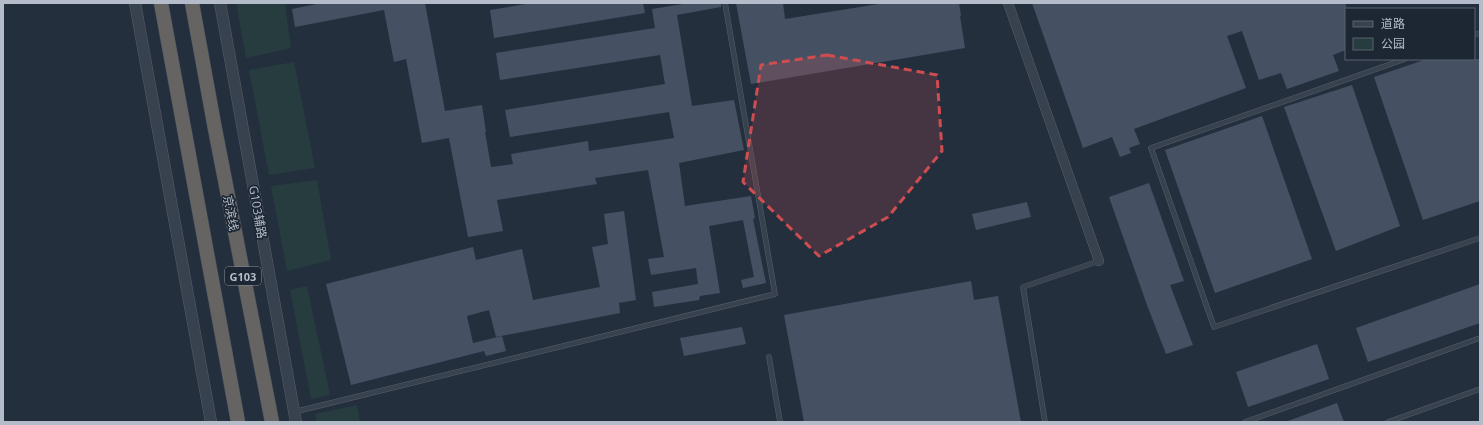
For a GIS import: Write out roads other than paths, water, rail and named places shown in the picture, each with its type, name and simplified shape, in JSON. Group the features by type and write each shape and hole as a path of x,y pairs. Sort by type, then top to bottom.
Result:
{"highway":[{"name":"G103","path":"161,3 238,422"},
{"name":"京滨线","path":"192,3 272,422"}],"street":[{"path":"134,3 211,422"},
{"name":"G103辅路","path":"220,3 295,417"},
{"path":"1008,3 1099,262"}],"lane":[{"path":"295,417 775,294 725,3"},
{"path":"1402,60 1151,148 1214,327 1480,238"},
{"path":"1045,422 1023,287 1099,262"},
{"path":"1245,422 1480,338"},
{"path":"769,357 780,422"},
{"path":"1388,422 1480,389"}]}
